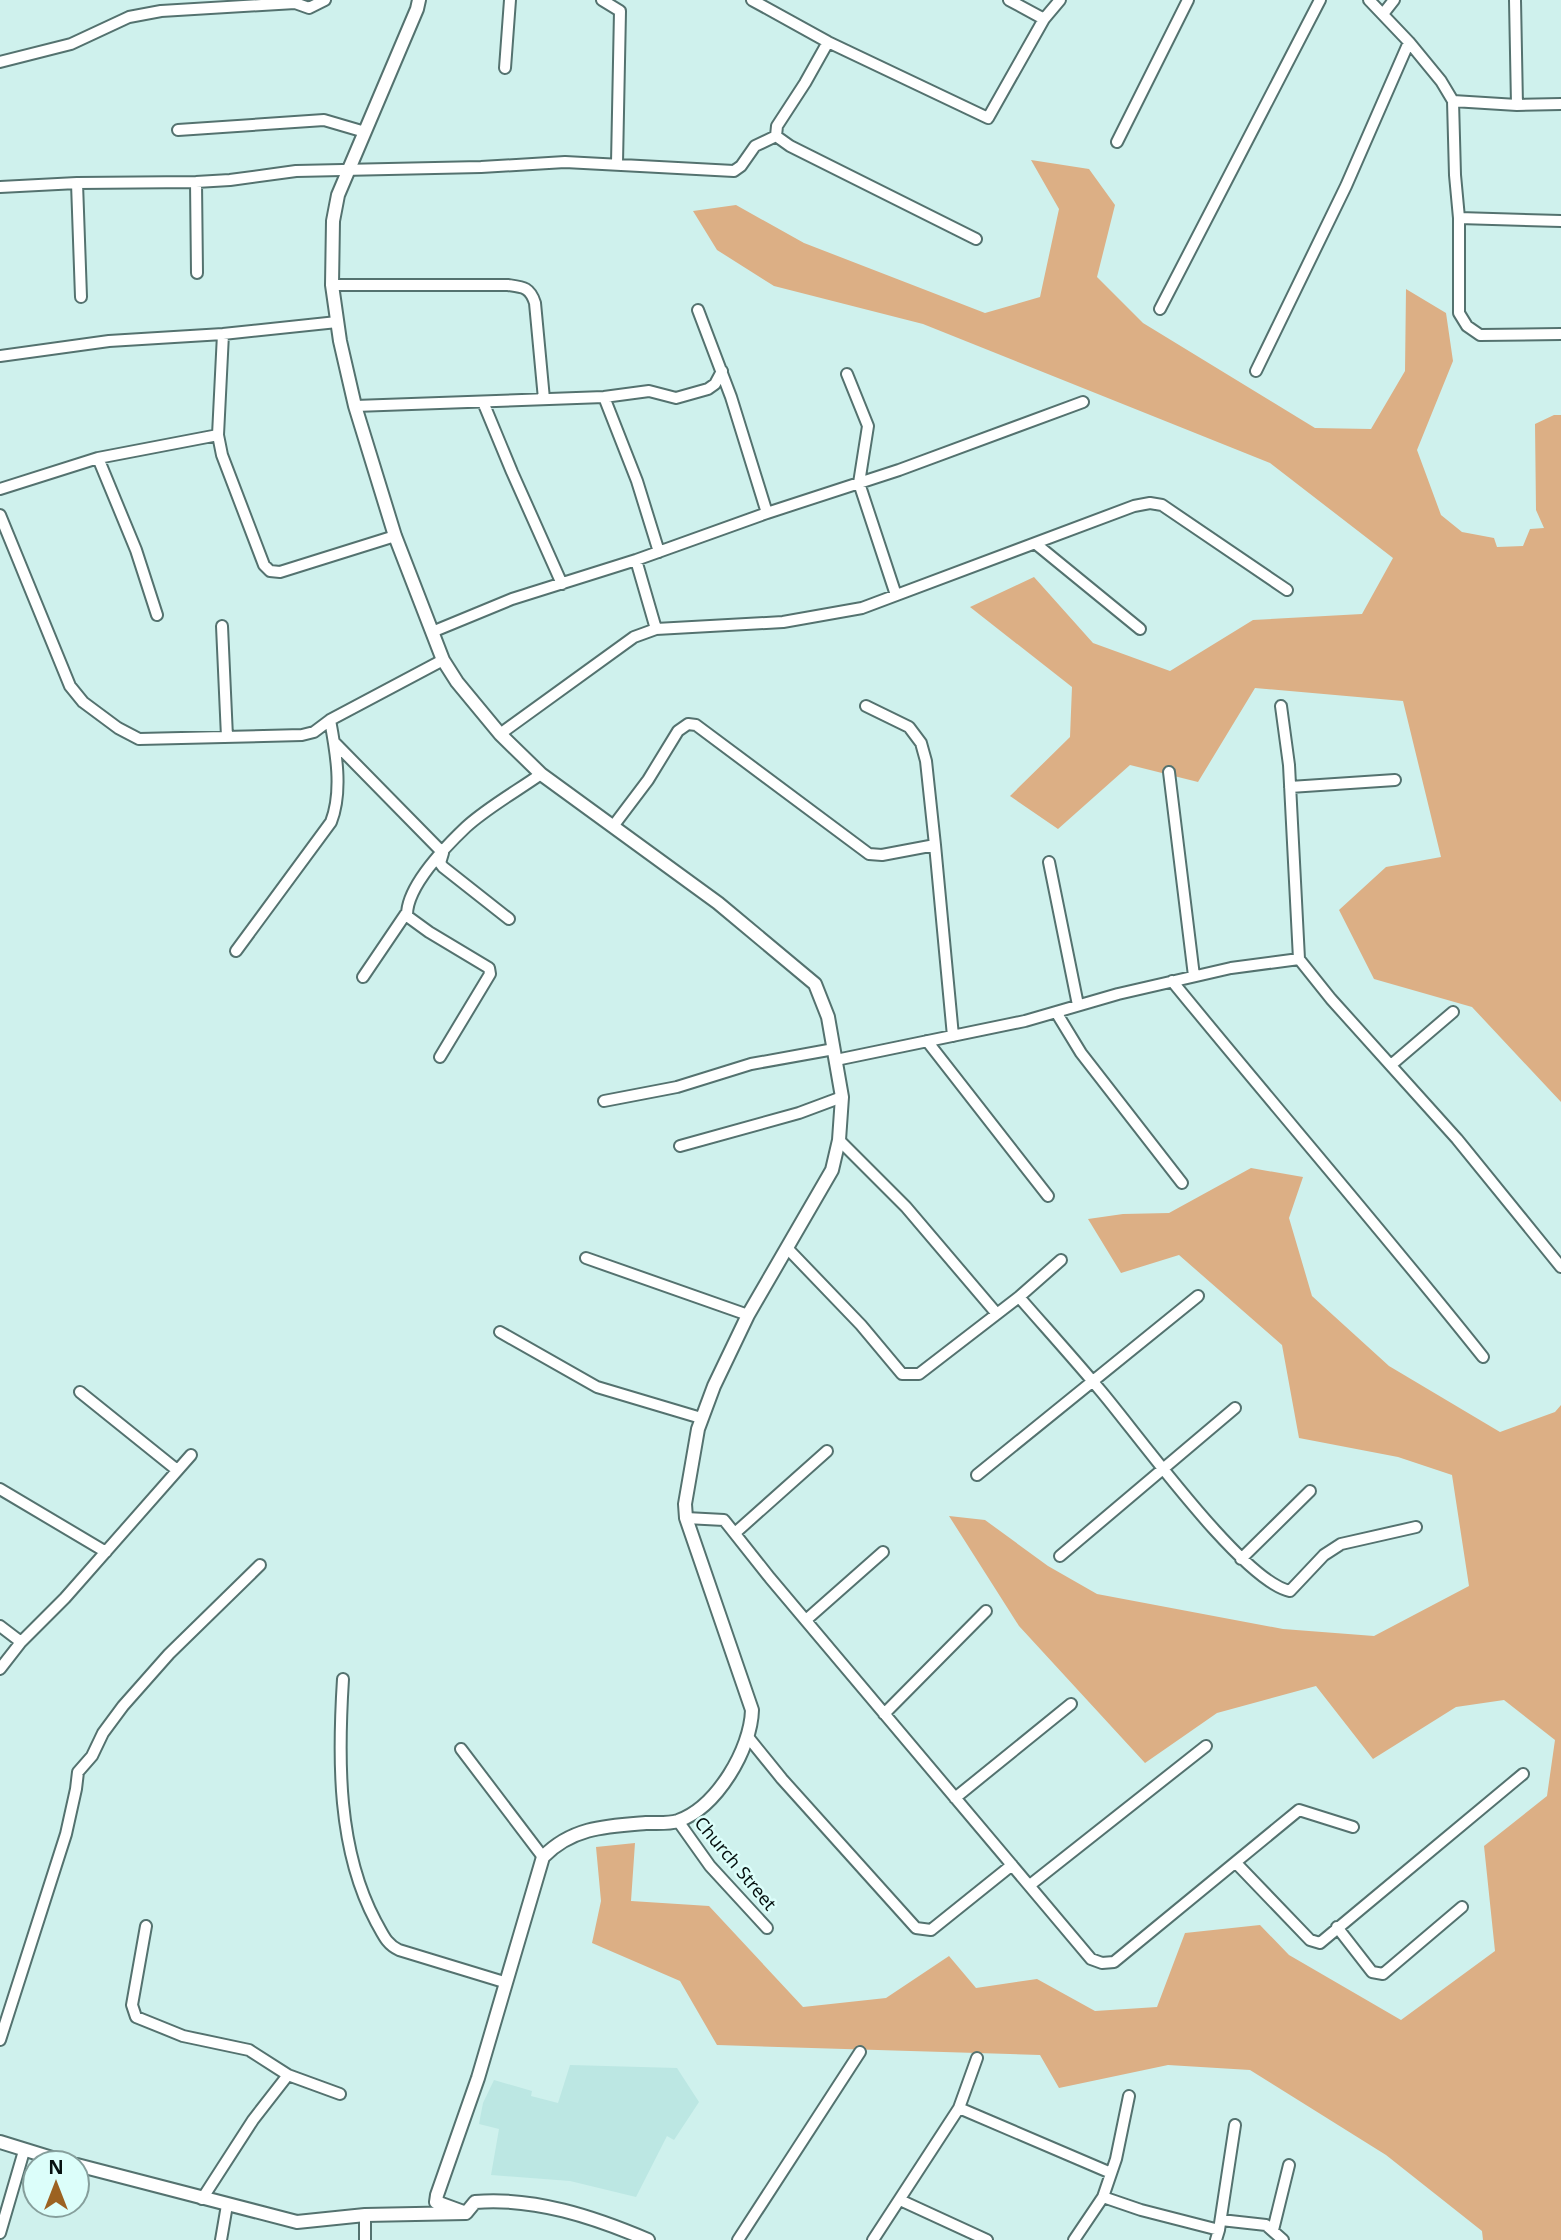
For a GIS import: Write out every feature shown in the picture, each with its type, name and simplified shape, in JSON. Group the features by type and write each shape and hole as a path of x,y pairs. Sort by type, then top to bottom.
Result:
{"street":[{"path":"0,62 71,44 129,17 295,2 313,8 325,0"},
{"path":"419,0 347,171 335,208 332,285 355,406 395,536 432,632 443,660 457,682 500,734 541,774 718,903 815,984 828,1017 842,1097 839,1140 832,1170 748,1315 701,1418 685,1504 686,1518 752,1710 748,1737 735,1768 717,1791 704,1804 678,1821 608,1826 574,1834 556,1843 543,1857 478,2078 447,2161 436,2202 466,2213"},
{"path":"505,68 510,0"},
{"path":"602,0 620,11 617,163"},
{"path":"752,0 828,42 988,118 1044,19 1060,0"},
{"path":"1009,0 1044,19"},
{"path":"1117,142 1188,0"},
{"path":"1160,309 1320,0"},
{"path":"1369,0 1409,42 1441,81 1453,101 1459,218 1459,313 1467,326 1480,335 1561,334"},
{"path":"1383,14 1394,0"},
{"path":"1516,0 1517,105"},
{"path":"776,136 777,126 828,42"},
{"path":"1256,371 1346,187 1409,42"},
{"path":"1453,101 1517,105 1561,104"},
{"path":"177,130 324,120 365,132"},
{"path":"0,187 77,183 196,183 296,171 481,167 565,162 734,171 741,166 755,146 776,136"},
{"path":"776,136 790,146 976,239"},
{"path":"77,183 81,298"},
{"path":"196,183 197,273"},
{"path":"1459,218 1561,221"},
{"path":"332,285 526,287 532,293 534,303 544,400"},
{"path":"698,310 722,371 767,513"},
{"path":"0,356 109,341 223,334 337,322"},
{"path":"223,334 218,435 222,455 264,565 279,572 395,536"},
{"path":"355,406 604,397 649,391 676,398 709,389 722,371"},
{"path":"847,374 868,426 859,484 897,596"},
{"path":"604,397 638,481 659,552"},
{"path":"483,402 562,584"},
{"path":"432,632 512,599 859,484 1083,402"},
{"path":"0,489 98,458 218,435"},
{"path":"98,458 136,550 157,615"},
{"path":"500,734 634,637 656,629 783,622 862,608 1134,506 1150,503 1162,505 1287,590"},
{"path":"0,515 70,686 83,702 118,728 139,738 302,735 314,732 330,720 443,660"},
{"path":"1036,544 1140,629"},
{"path":"636,560 656,629"},
{"path":"222,626 226,737"},
{"path":"866,706 909,727 921,743 926,761 953,1036"},
{"path":"1281,706 1290,787 1299,959 1457,1139 1561,1267"},
{"path":"236,951 331,822 336,809 337,792 335,743 330,720"},
{"path":"614,825 648,779 678,731 688,724 696,725 869,854 882,855 935,845"},
{"path":"335,743 443,853"},
{"path":"1169,772 1194,976"},
{"path":"440,1057 491,974 489,968 407,916 407,907 420,878 467,827 541,774"},
{"path":"1290,787 1395,780"},
{"path":"443,853 440,863 443,867 509,919"},
{"path":"1049,862 1078,1005"},
{"path":"363,977 407,912"},
{"path":"604,1101 677,1087 751,1063 835,1055 927,1041 1056,1012 1194,976 1299,959"},
{"path":"1172,981 1281,1114 1392,1242 1483,1357"},
{"path":"1056,1012 1081,1053 1182,1183"},
{"path":"1391,1065 1453,1012"},
{"path":"927,1041 1048,1196"},
{"path":"680,1146 799,1113 842,1097"},
{"path":"839,1140 906,1207 997,1314"},
{"path":"788,1249 861,1325 902,1374 919,1374 1019,1297 1061,1259"},
{"path":"586,1258 748,1315"},
{"path":"977,1475 1198,1296"},
{"path":"1019,1297 1241,1559 1259,1576 1290,1591 1324,1555 1341,1544 1416,1527"},
{"path":"500,1332 597,1387 701,1418"},
{"path":"80,1392 177,1470"},
{"path":"1060,1556 1235,1408"},
{"path":"735,1533 827,1451"},
{"path":"0,1669 21,1642 65,1598 191,1455"},
{"path":"0,1489 106,1552"},
{"path":"1241,1559 1310,1492"},
{"path":"686,1518 724,1520 1091,1959 1102,1963 1114,1962 1299,1810 1353,1828"},
{"path":"806,1620 883,1552"},
{"path":"0,2040 66,1834 78,1772 92,1756 103,1733 123,1706 169,1654 260,1565"},
{"path":"884,1714 986,1611"},
{"path":"0,1626 21,1642"},
{"path":"342,1679 339,1742 346,1828 366,1903 388,1943 399,1950 505,1982"},
{"path":"955,1798 1071,1704"},
{"path":"748,1737 782,1779 916,1928 931,1930 1012,1865"},
{"path":"1030,1885 1206,1746"},
{"path":"461,1749 543,1857"},
{"path":"1236,1863 1314,1943 1320,1942 1523,1774"},
{"name":"Church Street","path":"678,1821 710,1866 767,1928"},
{"path":"1337,1927 1372,1972 1383,1974 1462,1908"},
{"path":"146,1926 132,2005 136,2017 183,2036 249,2050 288,2075 340,2094"},
{"path":"738,2240 860,2052"},
{"path":"873,2240 959,2108 977,2058"},
{"path":"202,2199 253,2120 288,2075"},
{"path":"1074,2240 1103,2197 1129,2096"},
{"path":"959,2108 1111,2174"},
{"path":"1218,2230 1234,2124"},
{"path":"0,2142 21,2150"},
{"path":"0,2233 21,2161"},
{"path":"1273,2230 1289,2165"},
{"path":"91,2169 297,2222 365,2215 466,2213 475,2202 516,2201 604,2222 648,2240"},
{"path":"1103,2197 1218,2230 1257,2223 1273,2230 1283,2240"},
{"path":"900,2200 987,2240"},
{"path":"221,2240 228,2206"},
{"path":"365,2215 365,2240"}],"shaded area":[{"path":"1031,160 1089,169 1115,205 1097,277 1143,323 1315,428 1371,429 1405,371 1406,289 1446,313 1453,361 1417,450 1441,515 1462,532 1494,538 1497,547 1523,546 1530,529 1544,528 1536,510 1535,424 1554,415 1561,415 1561,1102 1472,1007 1374,979 1339,910 1386,867 1441,857 1403,701 1255,688 1198,782 1130,765 1058,829 1010,796 1070,737 1072,687 970,607 1034,577 1093,643 1170,671 1253,620 1362,614 1393,558 1270,463 923,324 774,286 717,250 693,211 736,205 804,243 985,313 1040,297 1059,209"},
{"path":"1251,1168 1303,1177 1289,1218 1312,1296 1389,1366 1500,1432 1555,1412 1561,1405 1561,2240 1483,2240 1482,2231 1386,2155 1250,2070 1168,2065 1059,2088 1040,2055 717,2045 680,1981 592,1943 601,1901 596,1847 635,1843 631,1901 709,1906 803,2007 886,1998 949,1956 976,1988 1037,1979 1095,2011 1157,2007 1185,1933 1260,1925 1289,1955 1401,2020 1495,1951 1484,1846 1547,1796 1555,1740 1504,1700 1456,1707 1373,1759 1316,1686 1217,1713 1145,1763 1019,1626 949,1516 985,1520 1048,1566 1097,1594 1283,1629 1374,1636 1469,1586 1452,1475 1398,1457 1299,1438 1282,1345 1179,1255 1121,1273 1088,1219 1123,1214 1169,1213"},
{"path":"570,2065 677,2068 699,2102 674,2140 667,2136 636,2197 570,2181 491,2175 499,2129 479,2124 483,2103 494,2080 532,2091 531,2096 558,2103"}]}
